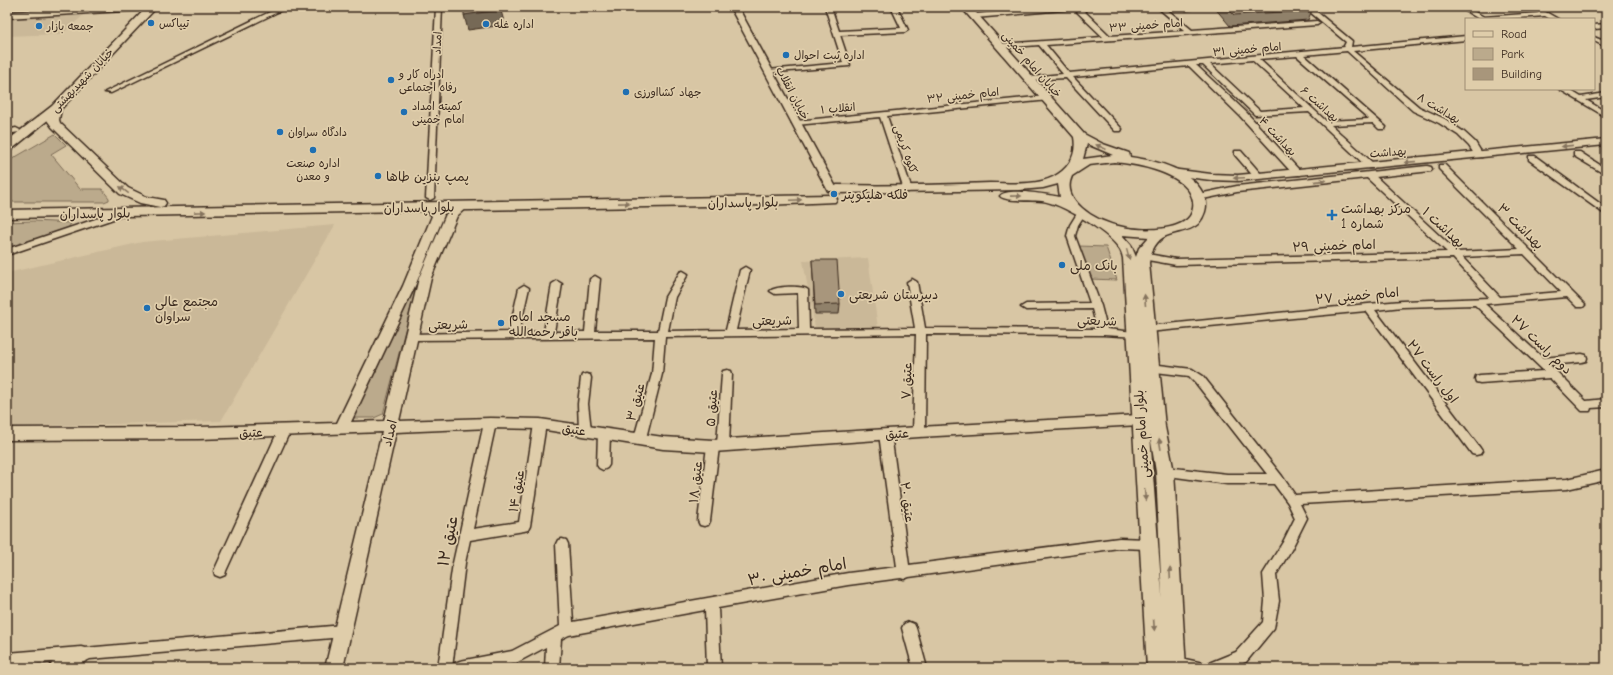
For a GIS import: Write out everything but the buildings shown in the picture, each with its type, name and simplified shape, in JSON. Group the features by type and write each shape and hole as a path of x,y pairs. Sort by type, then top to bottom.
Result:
{"main road":[{"path":"7,12 97,7"},
{"path":"7,15 143,7"},
{"name":"خیابان شهیدبهشتی","path":"10,133 46,106 143,7"},
{"name":"خیابان شهیدبهشتی","path":"7,147 56,108 152,7"},
{"name":"خیابان امام خمینی","path":"966,7 1080,136"},
{"path":"56,108 53,120 56,125 124,192 144,200 160,203"},
{"path":"1080,136 1110,150 1150,164 1171,172 1189,185 1198,197 1200,209 1194,220 1180,229 1161,233 1137,233 1112,228 1082,214 1066,198 1063,188 1064,178 1071,170 1081,151 1080,136"},
{"name":"بلوار پاسداران","path":"7,214 125,212 429,202 833,193 1034,185 1050,182 1082,164 1108,159 1132,160 1150,164"},
{"name":"بلوار پاسداران","path":"7,207 160,203 429,202 463,206 765,202 833,193 1030,196 1057,200 1082,214"},
{"name":"بلوار امام خمینی","path":"1082,214 1117,237 1127,248 1130,258 1141,332 1149,420 1164,472 1176,666"},
{"path":"1142,256 1144,251 1161,233"},
{"name":"بلوار امام خمینی","path":"1142,256 1141,332 1151,368 1148,544 1157,668"}],"street":[{"path":"109,92 285,7"},
{"name":"خیابان انقلاب","path":"734,7 833,193"},
{"path":"768,72 847,64 828,7"},
{"path":"837,33 905,30 894,7"},
{"path":"975,16 1076,7 1108,38"},
{"path":"1160,7 1190,32"},
{"path":"1462,7 1481,18"},
{"path":"1533,7 1553,18"},
{"name":"امداد","path":"341,429 409,286 438,215 429,202 439,8"},
{"path":"1305,9 1350,42 1348,48 1317,23 1305,9"},
{"path":"1496,18 1546,14"},
{"name":"امام خمینی ۳۳","path":"1000,46 1317,23"},
{"path":"1595,27 1606,26"},
{"name":"امام خمینی ۳۱","path":"1030,79 1465,38"},
{"path":"1595,40 1606,45"},
{"path":"1041,43 1068,76 1118,129"},
{"name":"بهداشت ۸","path":"1348,48 1418,110 1440,120 1474,145 1479,156"},
{"path":"1299,54 1382,127"},
{"name":"بهداشت ۶","path":"1254,58 1325,123 1370,171"},
{"path":"1204,63 1258,113 1310,110"},
{"name":"بهداشت ۴","path":"1191,64 1243,114 1296,176"},
{"path":"1565,90 1606,115"},
{"path":"1579,99 1606,95"},
{"name":"امام خمینی ۳۲","path":"883,114 1046,98"},
{"name":"انقلاب ۱","path":"796,123 883,114"},
{"name":"ککوه کریمی","path":"883,114 908,190"},
{"path":"1325,123 1375,121"},
{"name":"بهداشت","path":"1442,165 1479,156 1606,142"},
{"name":"بهداشت","path":"1171,172 1225,178 1296,176 1606,151"},
{"path":"1238,153 1258,176"},
{"path":"1577,154 1606,173"},
{"path":"1532,158 1606,212"},
{"name":"بهداشت ۳","path":"1442,165 1580,305"},
{"name":"بهداشت ۱","path":"1370,171 1498,300"},
{"name":"بهداشت","path":"1198,197 1296,176"},
{"name":"امداد","path":"334,668 424,286 452,214 463,206"},
{"path":"7,252 125,212"},
{"path":"1082,214 1074,225 1071,236 1096,306 1103,332"},
{"name":"امام خمینی ۲۹","path":"1142,256 1176,262 1455,255 1527,251"},
{"path":"730,333 745,270"},
{"name":"عتیق ۳","path":"640,438 657,374 661,334 670,297 683,274"},
{"path":"590,334 595,279"},
{"name":"عتیق ۷","path":"912,282 921,331 919,432"},
{"path":"549,335 557,284"},
{"path":"409,286 424,286"},
{"path":"513,336 524,288"},
{"path":"775,291 803,290 804,332"},
{"name":"امام خمینی ۲۷","path":"1141,332 1368,307 1402,304 1477,302 1570,294"},
{"name":"۲۷ دوم راست","path":"1477,302 1541,362 1585,407 1606,403"},
{"path":"1026,307 1096,306"},
{"name":"۲۷ اول راست","path":"1368,307 1476,451"},
{"name":"شریعتی","path":"411,337 921,331 1141,332"},
{"path":"1541,362 1582,358"},
{"path":"1151,368 1192,373 1199,379 1278,479 1292,500 1301,518 1287,546 1269,574 1272,601 1269,624 1241,657 1214,668"},
{"name":"عتیق ۵","path":"718,445 727,374"},
{"path":"1480,379 1553,374"},
{"path":"584,430 583,404 586,378"},
{"name":"عتیق","path":"7,434 284,431 490,423 540,424 640,438 663,443 718,445 919,432 1149,420"},
{"name":"عتیق ۱۲","path":"445,668 459,563 490,423"},
{"name":"عتیق ۱۴","path":"465,536 524,526 540,424"},
{"path":"220,571 284,431"},
{"path":"603,465 604,433"},
{"name":"عتیق ۲۰","path":"885,434 904,573"},
{"name":"عتیق ۱۸","path":"704,520 718,445"},
{"path":"1164,472 1227,479 1278,479"},
{"path":"1292,500 1567,484 1606,475"},
{"name":"امام خمینی ۳۰","path":"460,668 514,657 567,629 711,603 848,579 904,573 1119,543 1148,544"},
{"path":"562,544 567,629"},
{"path":"711,603 714,668"},
{"path":"909,628 920,668"},
{"path":"7,660 343,631"},
{"path":"552,668 554,636"},
{"path":"57,668 89,653"},
{"path":"1176,666 1198,668"}],"shaded area":[{"name":"جمعه بازار","path":"86,13 62,34 7,36 7,18"},
{"name":"مجتمع عالی سراوان","path":"335,225 221,421 7,427 7,273 142,242"},
{"name":"دبیرستان شریعتی","path":"868,258 878,328 815,327 803,261"}],"green space":[{"path":"55,134 66,145 51,154 80,189 102,189 109,200 104,202 7,202 7,162"},
{"path":"34,221 71,223 68,229 7,250 7,222"},
{"path":"1079,246 1106,247 1117,280 1089,279"},
{"path":"409,292 415,292 383,414 374,418 352,418"}],"place":[{"name":"تیپاکس","path":"151,23"},
{"name":"اداره غله","path":"486,24"},
{"name":"جمعه بازار","path":"39,26"},
{"name":"اداره ثبت احوال","path":"786,55"},
{"name":"ادراه کار و رفاه اجتماعی","path":"391,80"},
{"name":"جهاد کشااورزی","path":"626,92"},
{"name":"کمیته امداد امام خمینی","path":"404,112"},
{"name":"دادگاه سراوان","path":"280,132"},
{"name":"اداره صنعت و معدن","path":"313,150"},
{"name":"پمپ بنزین طاها","path":"378,176"},
{"name":"فلکه هلیکوپتر","path":"834,194"},
{"name":"مرکز بهداشت شماره 1","path":"1332,215"},
{"name":"بانک ملی","path":"1062,265"},
{"name":"دبیرستان شریعتی","path":"841,294"},
{"name":"مجتمع عالی سراوان","path":"147,308"},
{"name":"مسجد امام باقر رحمه‌الله","path":"501,323"}]}
